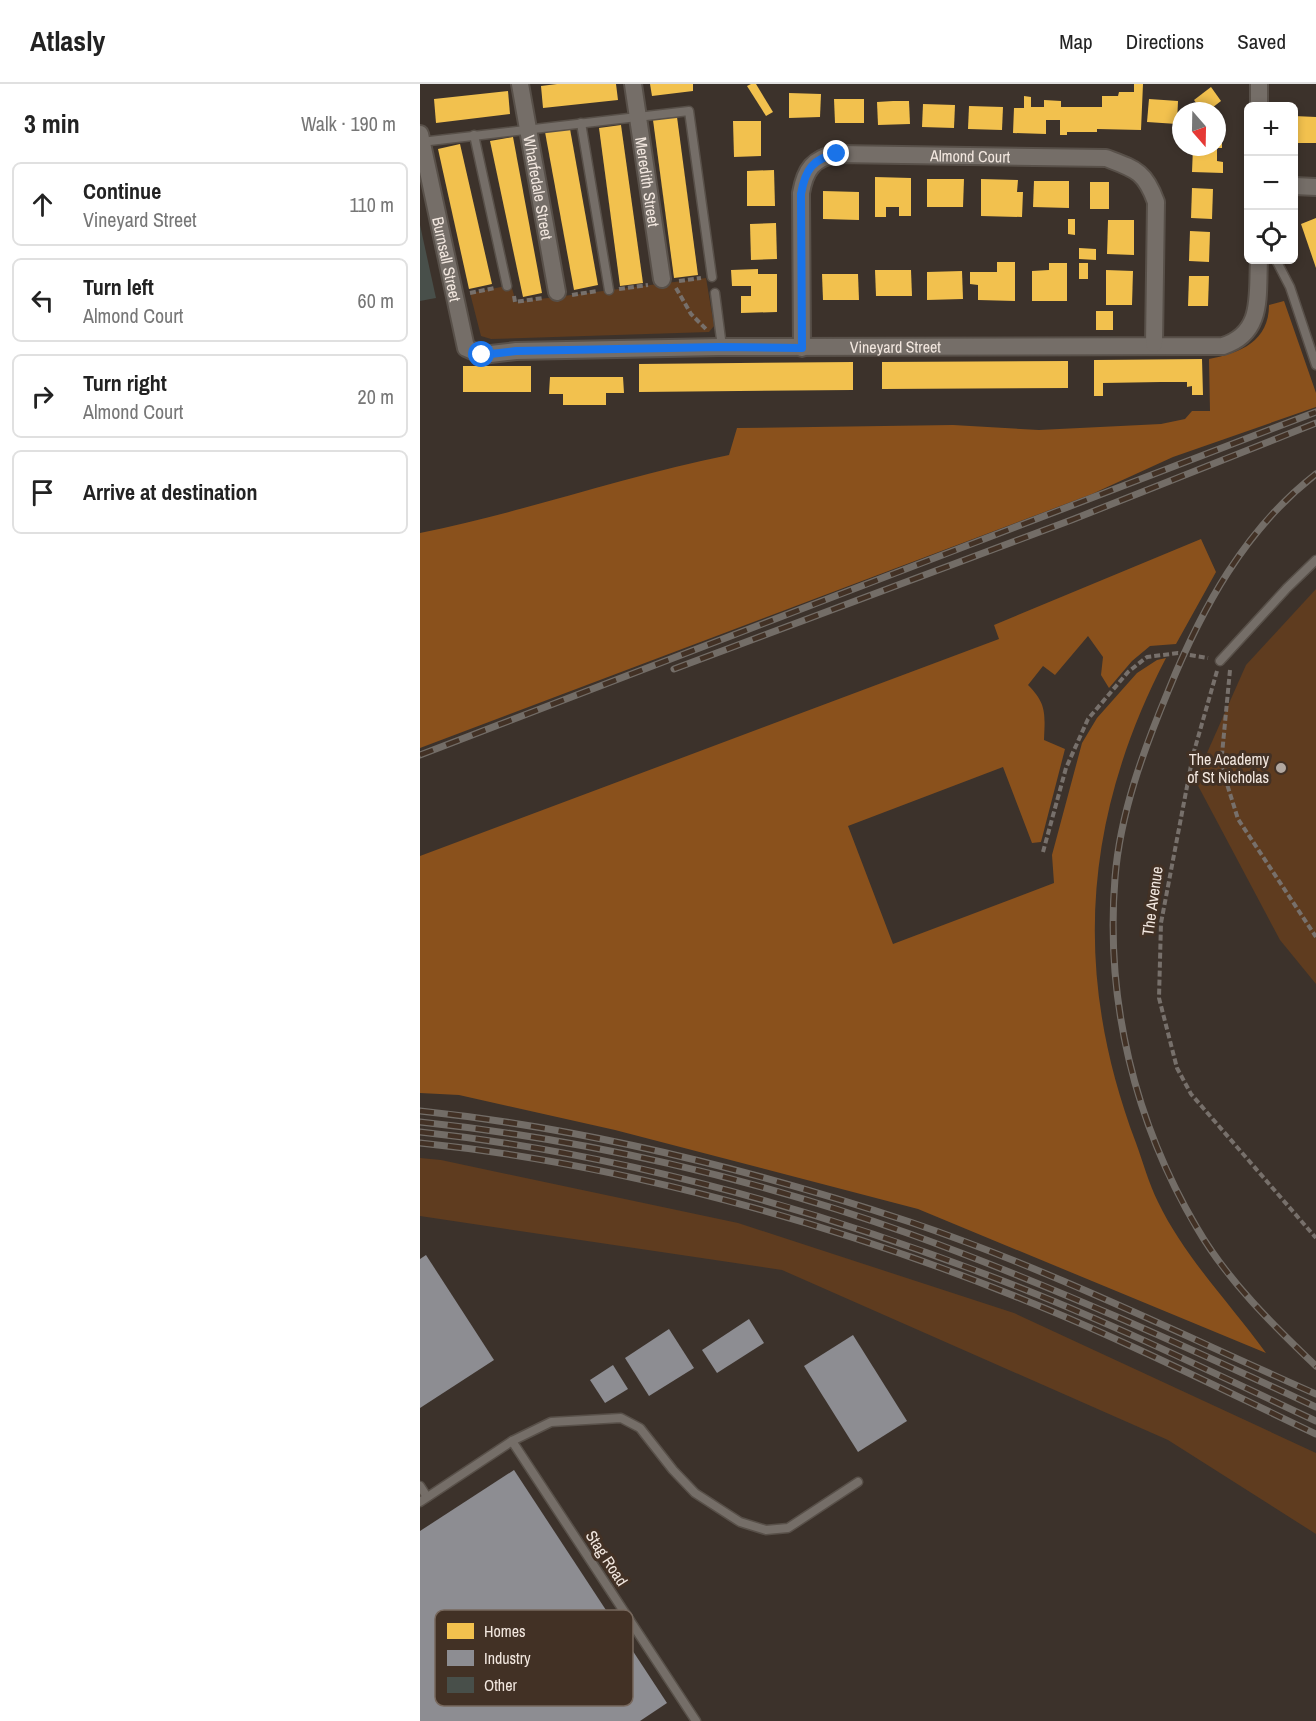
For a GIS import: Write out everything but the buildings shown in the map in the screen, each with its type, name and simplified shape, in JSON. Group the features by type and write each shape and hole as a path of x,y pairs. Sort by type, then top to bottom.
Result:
{"street":[{"name":"Wharfedale Street","path":"520,84 558,295"},
{"name":"Meredith Street","path":"633,84 665,282"},
{"path":"1259,84 1259,102"},
{"name":"Burnsall Street","path":"421,138 466,348"},
{"name":"Almond Court","path":"802,348 801,194 804,178 812,164 823,156 837,154 1106,158 1136,170 1149,182 1156,202 1154,344"},
{"path":"1298,186 1316,187"},
{"name":"Vineyard Street","path":"466,348 482,355 516,351 720,347 1154,344 1223,346 1236,342 1256,317 1259,264"}],"lane":[{"path":"421,138 474,135 689,111 712,277"},
{"path":"581,123 609,290"},
{"path":"474,135 507,286"},
{"path":"1278,264 1290,287 1316,365"},
{"path":"715,293 720,347"},
{"path":"1220,661 1316,560"},
{"path":"420,1486 424,1499 512,1441 551,1422 621,1418 640,1428 673,1470 695,1493 740,1522 766,1530 788,1528 858,1482"},
{"name":"Stag Road","path":"512,1441 623,1610"},
{"name":"Stag Road","path":"633,1625 696,1721"}],"path":[{"path":"454,296 511,285 515,302 712,277"},
{"path":"665,282 680,290 691,314 710,332 720,347"},
{"path":"1232,648 1221,765 1238,819 1316,937"},
{"path":"1043,852 1066,768 1088,719 1128,672 1147,657 1166,654 1189,654 1220,661"},
{"name":"The Avenue","path":"1220,661 1193,755 1161,922 1160,998 1177,1068 1191,1094 1316,1238"}],"shaded area":[{"path":"706,278 714,326 709,332 491,339 481,336 470,293 511,285 516,302"},
{"path":"1284,301 1316,393 1316,407 1173,457 1092,494 420,748 420,533 729,455 737,428 953,425 1039,430 1161,424 1185,419 1192,411 1210,411 1209,359 1232,353 1251,343 1264,328 1269,305"},
{"path":"1201,539 1216,572 1176,644 1150,646 1132,661 1109,688 1101,675 1103,657 1088,636 1055,675 1043,666 1028,685 1039,698 1044,710 1044,740 1065,749 1041,842 1032,843 1003,767 848,826 893,944 1054,883 1052,855 1082,743 1097,718 1137,673 1157,660 1166,658 1138,718 1117,778 1103,837 1096,897 1095,957 1102,1018 1116,1080 1146,1173 1158,1202 1181,1242 1266,1353 918,1209 615,1130 459,1095 420,1093 420,856 999,639 994,625"},
{"path":"1316,589 1316,984 1280,940 1195,780 1246,665"},
{"path":"420,1158 441,1160 738,1223 1014,1313 1316,1453 1316,1534 1168,1440 782,1270 420,1216"}],"railway":[{"path":"420,755 1316,412"},
{"path":"674,669 1074,519 1316,423"},
{"path":"1316,474 1268,519 1247,545 1211,600 1182,659 1151,735 1128,805 1118,854 1113,924 1120,1015 1129,1060 1141,1104 1175,1188 1209,1247 1236,1284 1316,1366"},
{"path":"420,1111 544,1128 668,1153 851,1203 962,1240 1013,1260 1115,1303 1316,1394"},
{"path":"420,1122 544,1139 668,1163 730,1178 851,1214 962,1253 1064,1294 1316,1407"},
{"path":"420,1132 498,1142 652,1171 728,1190 879,1236 1063,1305 1316,1421"},
{"path":"420,1143 495,1152 649,1181 726,1200 878,1246 1059,1314 1316,1434"}],"place":[{"name":"The Academy of St Nicholas","path":"1281,768"}],"route":[{"path":"482,355 516,351 719,347 802,348 801,194 804,178 812,164 823,156 837,154"}]}
